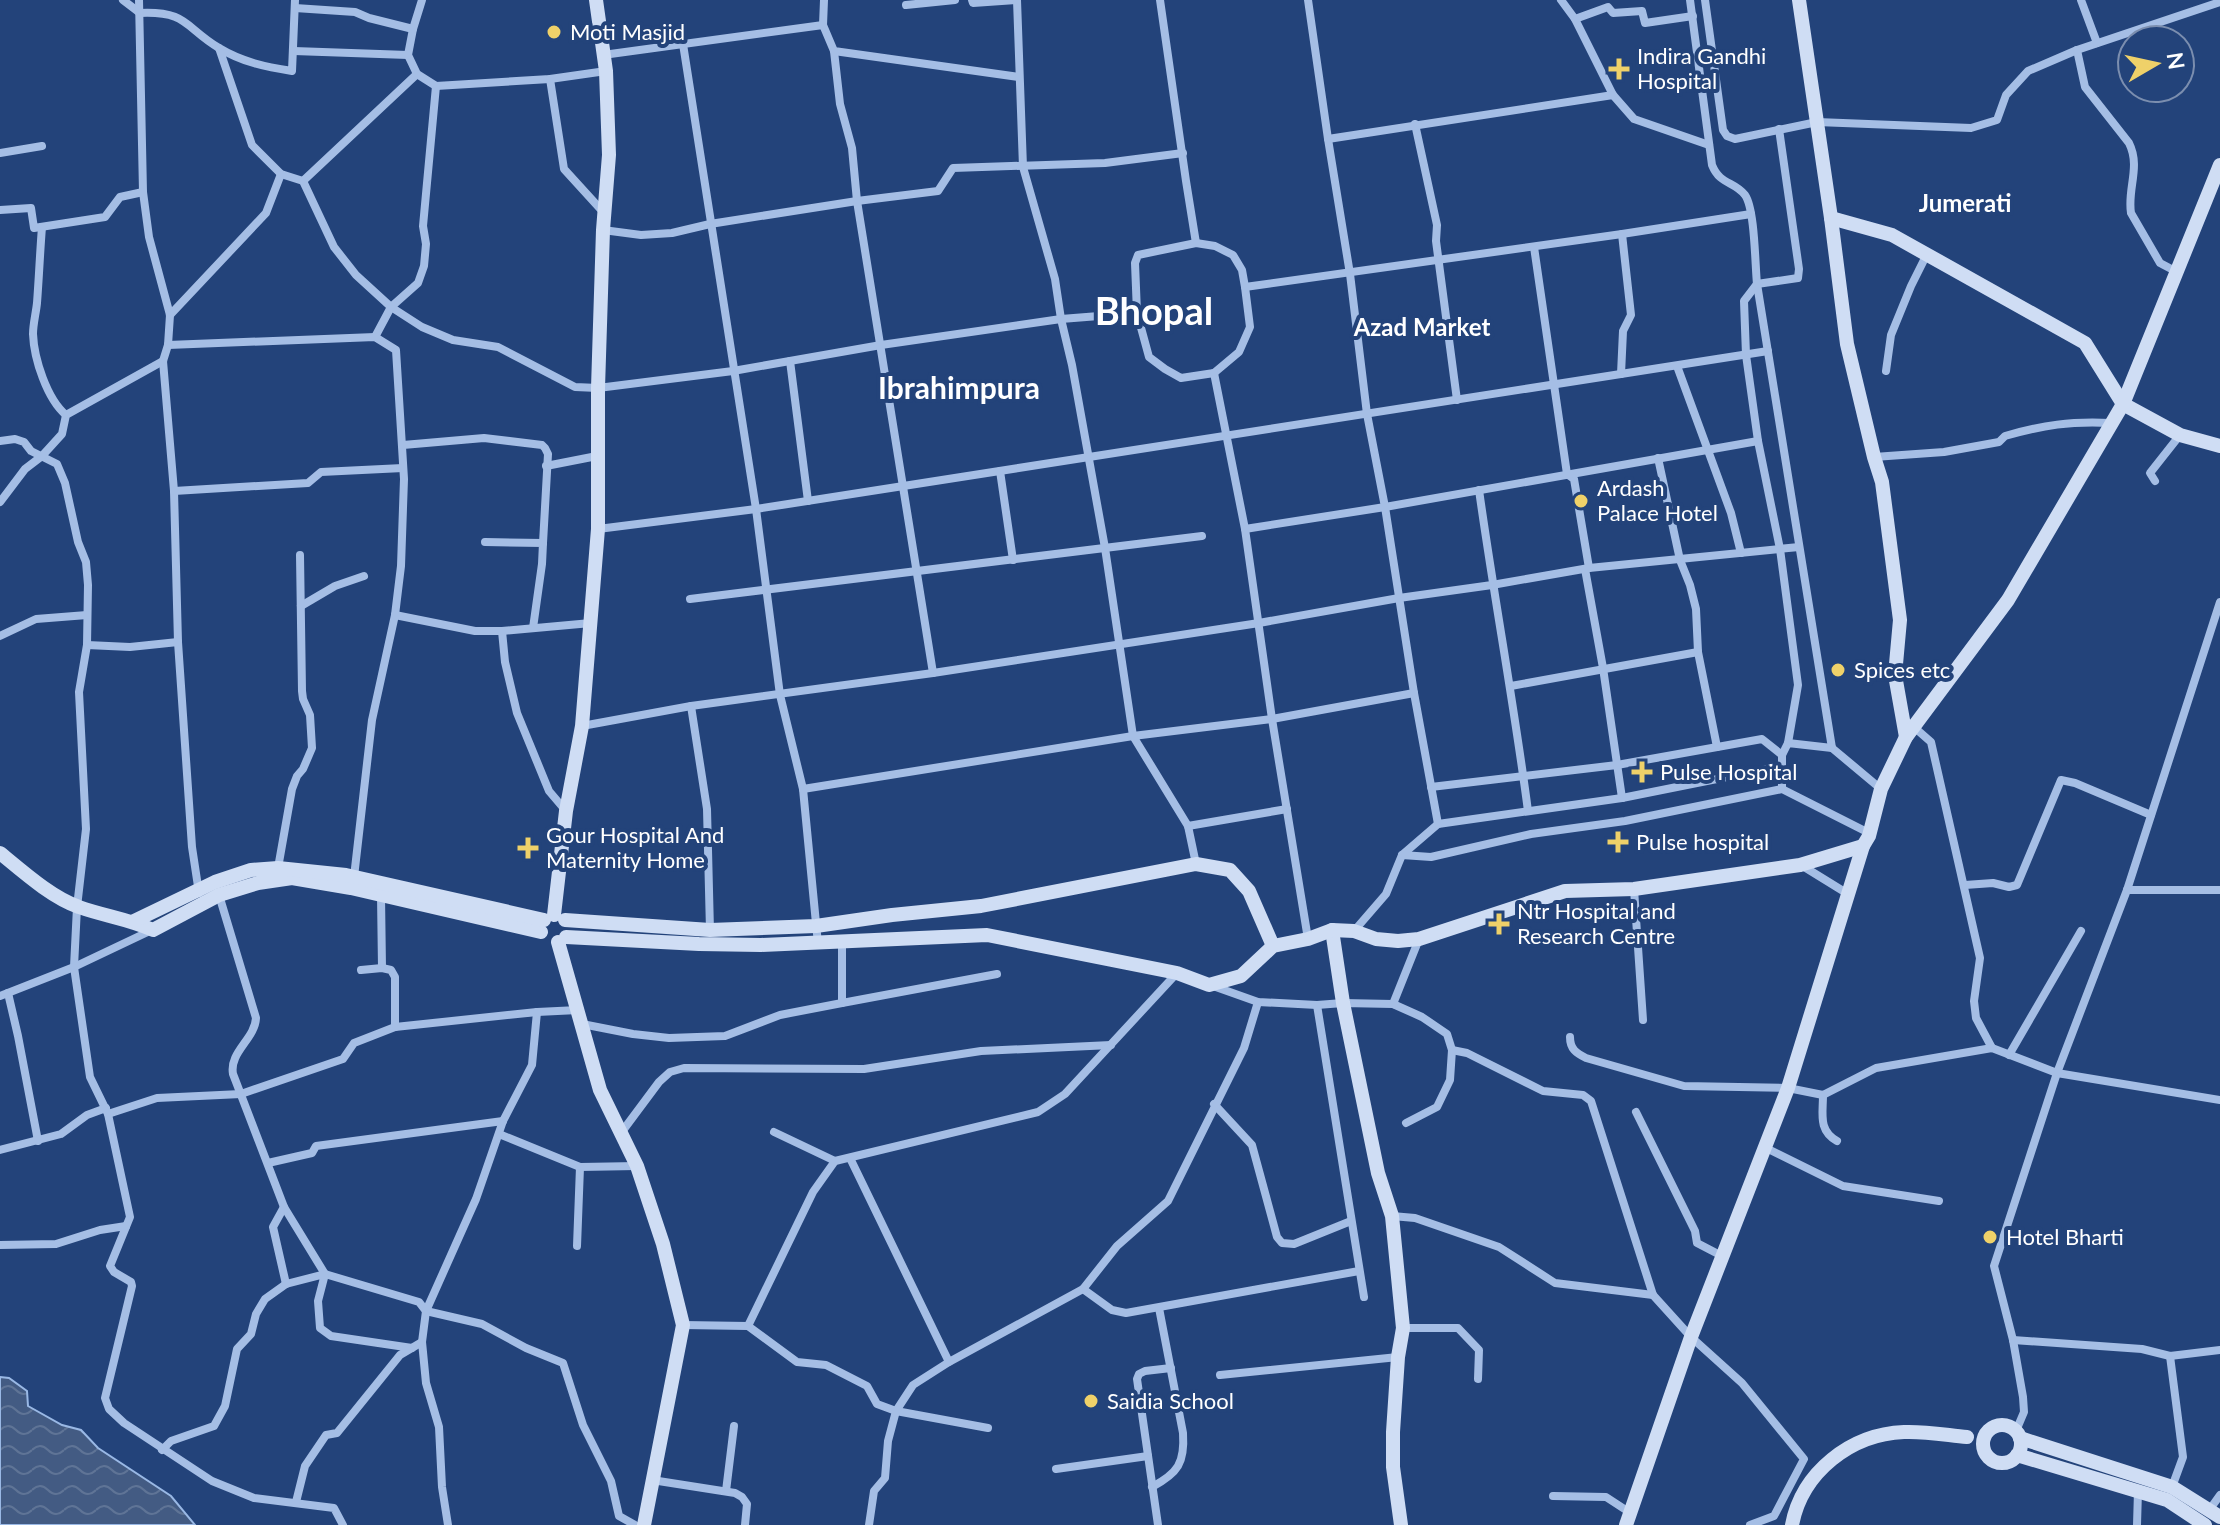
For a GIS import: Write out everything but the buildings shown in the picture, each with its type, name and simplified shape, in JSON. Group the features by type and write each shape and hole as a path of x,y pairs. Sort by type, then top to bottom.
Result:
{"street":[{"path":"123,0 140,13 160,12 179,17 219,48 256,66 292,71 295,4 355,12 413,29"},
{"path":"139,0 143,192 149,237 170,315 168,345 163,361 174,491 178,642 192,847 200,897"},
{"path":"422,0 408,55 417,74 436,86 550,79 606,71"},
{"path":"596,0 606,71 609,155 603,230 598,388 598,529 582,726 566,811 549,942 710,937 816,926 981,906 1196,864 1230,870 1249,891 1273,946"},
{"path":"824,0 823,25 834,51 840,104 852,148 857,201 933,673"},
{"path":"906,5 955,0"},
{"path":"972,0 973,3 1016,0 1023,167 1055,279 1072,365 1105,548 1133,736 1188,826 1196,864"},
{"path":"1160,0 1196,243"},
{"path":"1308,0 1350,274 1367,414 1438,824"},
{"path":"1561,0 1575,19 1613,95 1634,119 1709,145"},
{"path":"1690,0 1715,174 1745,195 1751,214 1757,284 1832,748"},
{"path":"1705,0 1723,130 1735,139 1817,122 1971,128 1997,120 2006,95 2028,71 2077,50 2220,2"},
{"path":"1799,0 1847,344 1882,482 1900,620 1895,675 1910,732 1931,742 1980,958 1974,1001 1976,1018 1992,1048"},
{"path":"2081,0 2097,43"},
{"path":"1575,19 1608,4 1613,13 1642,11 1645,23 1693,16"},
{"path":"603,55 823,25"},
{"path":"683,44 756,509 780,695 803,789 818,944"},
{"path":"219,48 252,145 281,174 303,181 334,247 356,275 391,307 422,327 453,340 498,347 575,387 598,388 733,371 881,345 1061,319 1137,313"},
{"path":"2077,50 2085,87 2134,152 2136,164 2131,213 2160,263 2177,272"},
{"path":"294,51 408,55"},
{"path":"834,51 1019,77"},
{"path":"303,181 417,74"},
{"path":"550,79 564,169 605,214"},
{"path":"375,337 391,307 418,283 424,266 426,244 423,226 436,86"},
{"path":"1328,139 1613,95"},
{"path":"1415,124 1437,225 1438,261 1457,400"},
{"path":"1779,129 1798,278 1757,284 1744,301 1746,355 1758,441 1780,549 1798,685 1788,743 1782,755 1782,789"},
{"path":"0,153 42,146"},
{"path":"603,230 641,235 672,233 710,224 938,191 953,168 1105,163 1183,153"},
{"path":"1553,1496 1606,1497 1627,1519 1691,1337 1788,1088 1881,789 1910,732 2008,600 2123,404 2220,165"},
{"path":"170,315 266,213 281,174"},
{"path":"0,210 31,208 34,228 42,227 105,217 120,197 143,192"},
{"path":"1245,287 1751,214"},
{"path":"1831,218 1892,235 2085,343 2123,404 2180,435 2220,446"},
{"path":"42,227 34,344 45,383 60,411 66,415"},
{"path":"1621,374 1623,331 1631,315 1622,234"},
{"path":"1196,243 1215,246 1233,255 1242,270 1250,327 1239,352 1214,373 1181,378 1149,357 1137,313 1135,263 1138,255 1196,243"},
{"path":"1534,247 1567,474 1574,479 1622,798"},
{"path":"1886,371 1891,335 1927,254"},
{"path":"168,345 375,337 396,350 403,445 401,566 395,615 372,720 353,882"},
{"path":"598,529 756,509 1768,351"},
{"path":"0,502 25,469 62,434 66,415 163,361"},
{"path":"790,361 808,501"},
{"path":"1677,366 1731,513 1741,553"},
{"path":"1214,373 1245,529 1308,939"},
{"path":"1874,457 1944,452 1999,442 2005,436 2061,423 2112,423"},
{"path":"2155,481 2150,473 2180,435"},
{"path":"403,445 484,438 542,445 545,448 548,454 543,543 533,628"},
{"path":"0,441 15,439 24,442 31,451 57,464 86,562 87,645 79,692 86,829 74,967 90,1077 107,1111 130,1217 110,1266 132,1286 105,1398 109,1409 117,1416 162,1450 212,1481 254,1498 334,1508 343,1525"},
{"path":"1245,529 1758,441"},
{"path":"546,466 597,456"},
{"path":"1658,458 1680,560 1696,609 1698,652 1717,747"},
{"path":"174,491 308,483 321,472 403,468"},
{"path":"1000,471 1013,560"},
{"path":"1479,490 1528,811"},
{"path":"690,599 1202,536"},
{"path":"485,542 543,543"},
{"path":"582,726 691,706 933,673 1587,569 1799,547"},
{"path":"278,868 292,789 312,748 310,715 302,691 300,555"},
{"path":"301,606 335,586 364,576"},
{"path":"1967,1437 1997,1462 2009,1461 2017,1455 2021,1444 2018,1434 2024,1412 2013,1340 1994,1266 2057,1073 2127,890 2220,602"},
{"path":"0,636 36,619 87,615"},
{"path":"395,615 475,631 591,623"},
{"path":"502,631 505,662 517,713 549,791 566,811"},
{"path":"87,645 130,647 178,642"},
{"path":"1511,686 1698,652"},
{"path":"803,789 1133,736 1272,719 1414,693"},
{"path":"691,706 707,809 710,937"},
{"path":"1431,787 1617,765 1762,739 1782,755"},
{"path":"1788,743 1832,748 1881,789"},
{"path":"1354,931 1386,894 1402,855 1438,824 1622,798 1782,766"},
{"path":"1965,885 2017,885 2061,780 2151,815"},
{"path":"1402,855 1431,857 1531,834 1625,821 1782,789 1866,839"},
{"path":"1188,826 1287,809"},
{"path":"1209,985 1241,976 1273,946 1308,939 1332,930 1354,931 1376,939 1419,939 1565,891 1634,889 1800,865 1866,839"},
{"path":"0,853 33,881 77,907 134,921 153,930"},
{"path":"1800,865 1848,894"},
{"path":"38,1141 18,1036 4,995 153,930 200,897 215,882 251,870 278,868 568,927 562,940 600,1090 637,1166 663,1244 683,1325 644,1525"},
{"path":"134,921 200,897 292,878 353,882 381,896 551,922 710,937 818,944 987,935 1177,973 1258,1002 1393,1004 1422,1017 1447,1034 1452,1050 1450,1080 1437,1107 1406,1123"},
{"path":"1634,889 1643,1020"},
{"path":"2127,890 2220,890"},
{"path":"219,895 256,1018 256,1025 231,1067 284,1207 325,1274 318,1301 320,1328 331,1336 412,1348"},
{"path":"381,896 382,968"},
{"path":"892,915 893,939"},
{"path":"1332,930 1343,1003 1378,1173 1392,1216 1403,1328 1393,1432 1393,1467 1401,1525"},
{"path":"2009,1055 2081,931"},
{"path":"1393,1004 1419,939"},
{"path":"842,941 842,1003"},
{"path":"361,970 391,970 395,977 395,1027"},
{"path":"774,1132 835,1161 1038,1112 1065,1094 1177,973"},
{"path":"0,1150 61,1134 87,1115 157,1098 241,1094 343,1059 354,1043 395,1027 537,1012 580,1017 633,1034 669,1038 725,1036 780,1015 997,974"},
{"path":"869,1525 874,1491 885,1478 888,1441 896,1411 913,1385 1083,1289 1117,1246 1168,1201 1244,1048 1258,1002"},
{"path":"1317,1005 1364,1297"},
{"path":"448,1525 442,1487 439,1427 426,1383 422,1342 426,1311 476,1199 503,1121 532,1065 537,1012"},
{"path":"1570,1037 1575,1052 1586,1058 1684,1086 1788,1088 1823,1095 1876,1068 1992,1048 2057,1073 2220,1100"},
{"path":"620,1134 659,1082 670,1072 684,1068 864,1069 981,1051 1111,1045"},
{"path":"1452,1050 1467,1053 1543,1091 1583,1095 1591,1101 1653,1295 1691,1337 1742,1383 1804,1459 1774,1516 1750,1525"},
{"path":"1823,1095 1824,1127 1827,1135 1837,1141"},
{"path":"1214,1104 1252,1145 1277,1237 1282,1243 1294,1244 1351,1221"},
{"path":"1636,1112 1695,1231 1697,1243 1722,1256"},
{"path":"268,1163 312,1153 316,1146 503,1121"},
{"path":"499,1134 580,1167 637,1166"},
{"path":"1764,1147 1843,1186 1939,1201"},
{"path":"850,1158 949,1362"},
{"path":"748,1326 813,1192 835,1161"},
{"path":"577,1246 580,1167"},
{"path":"284,1207 273,1227 286,1284"},
{"path":"1392,1216 1415,1218 1499,1247 1555,1283 1653,1295"},
{"path":"0,1245 56,1244 100,1230 126,1226"},
{"path":"1083,1289 1112,1310 1126,1313 1359,1271"},
{"path":"162,1450 171,1441 214,1426 225,1406 237,1349 251,1334 256,1314 265,1299 286,1284 325,1274 419,1302 426,1311 482,1324 526,1348 563,1363 583,1425 611,1481 619,1516 635,1525"},
{"path":"1152,1487 1166,1480 1182,1461 1184,1448 1159,1308"},
{"path":"683,1325 748,1326 797,1362 826,1365 867,1386 877,1404 896,1411 988,1428"},
{"path":"1403,1328 1458,1328 1479,1350 1478,1379"},
{"path":"2013,1340 2142,1349 2170,1356 2220,1350"},
{"path":"296,1502 305,1466 326,1435 337,1433 400,1355 422,1342"},
{"path":"2170,1356 2183,1457 2172,1487"},
{"path":"1220,1375 1398,1357"},
{"path":"1158,1525 1137,1379 1145,1371 1171,1368"},
{"path":"1793,1523 1804,1489 1835,1456 1857,1444 1881,1435 1905,1432 1967,1437 2000,1425 2172,1487 2215,1513 2220,1495"},
{"path":"726,1491 734,1426"},
{"path":"1985,1450 1984,1439 1989,1431"},
{"path":"2017,1455 2167,1500 2205,1525"},
{"path":"1056,1469 1148,1456"},
{"path":"652,1480 726,1491 742,1497 747,1504 745,1525"},
{"path":"2137,1525 2138,1490"}],"water":[{"path":"0,1377 9,1378 27,1391 28,1406 62,1425 81,1430 98,1448 171,1496 195,1525 0,1525"}],"place":[{"name":"Moti Masjid","path":"554,32"},
{"name":"Indira Gandhi Hospital","path":"1619,69"},
{"name":"Ardash Palace Hotel","path":"1581,501"},
{"name":"Spices etc","path":"1838,670"},
{"name":"Pulse Hospital","path":"1642,772"},
{"name":"Pulse hospital","path":"1618,842"},
{"name":"Gour Hospital And Maternity Home","path":"528,848"},
{"name":"Ntr Hospital and Research Centre","path":"1499,924"},
{"name":"Hotel Bharti","path":"1990,1237"},
{"name":"Saidia School","path":"1091,1401"}],"district":[{"name":"Jumerati","path":"1965,204"},
{"name":"Bhopal","path":"1154,312"},
{"name":"Azad Market","path":"1422,328"},
{"name":"Ibrahimpura","path":"959,389"}]}
